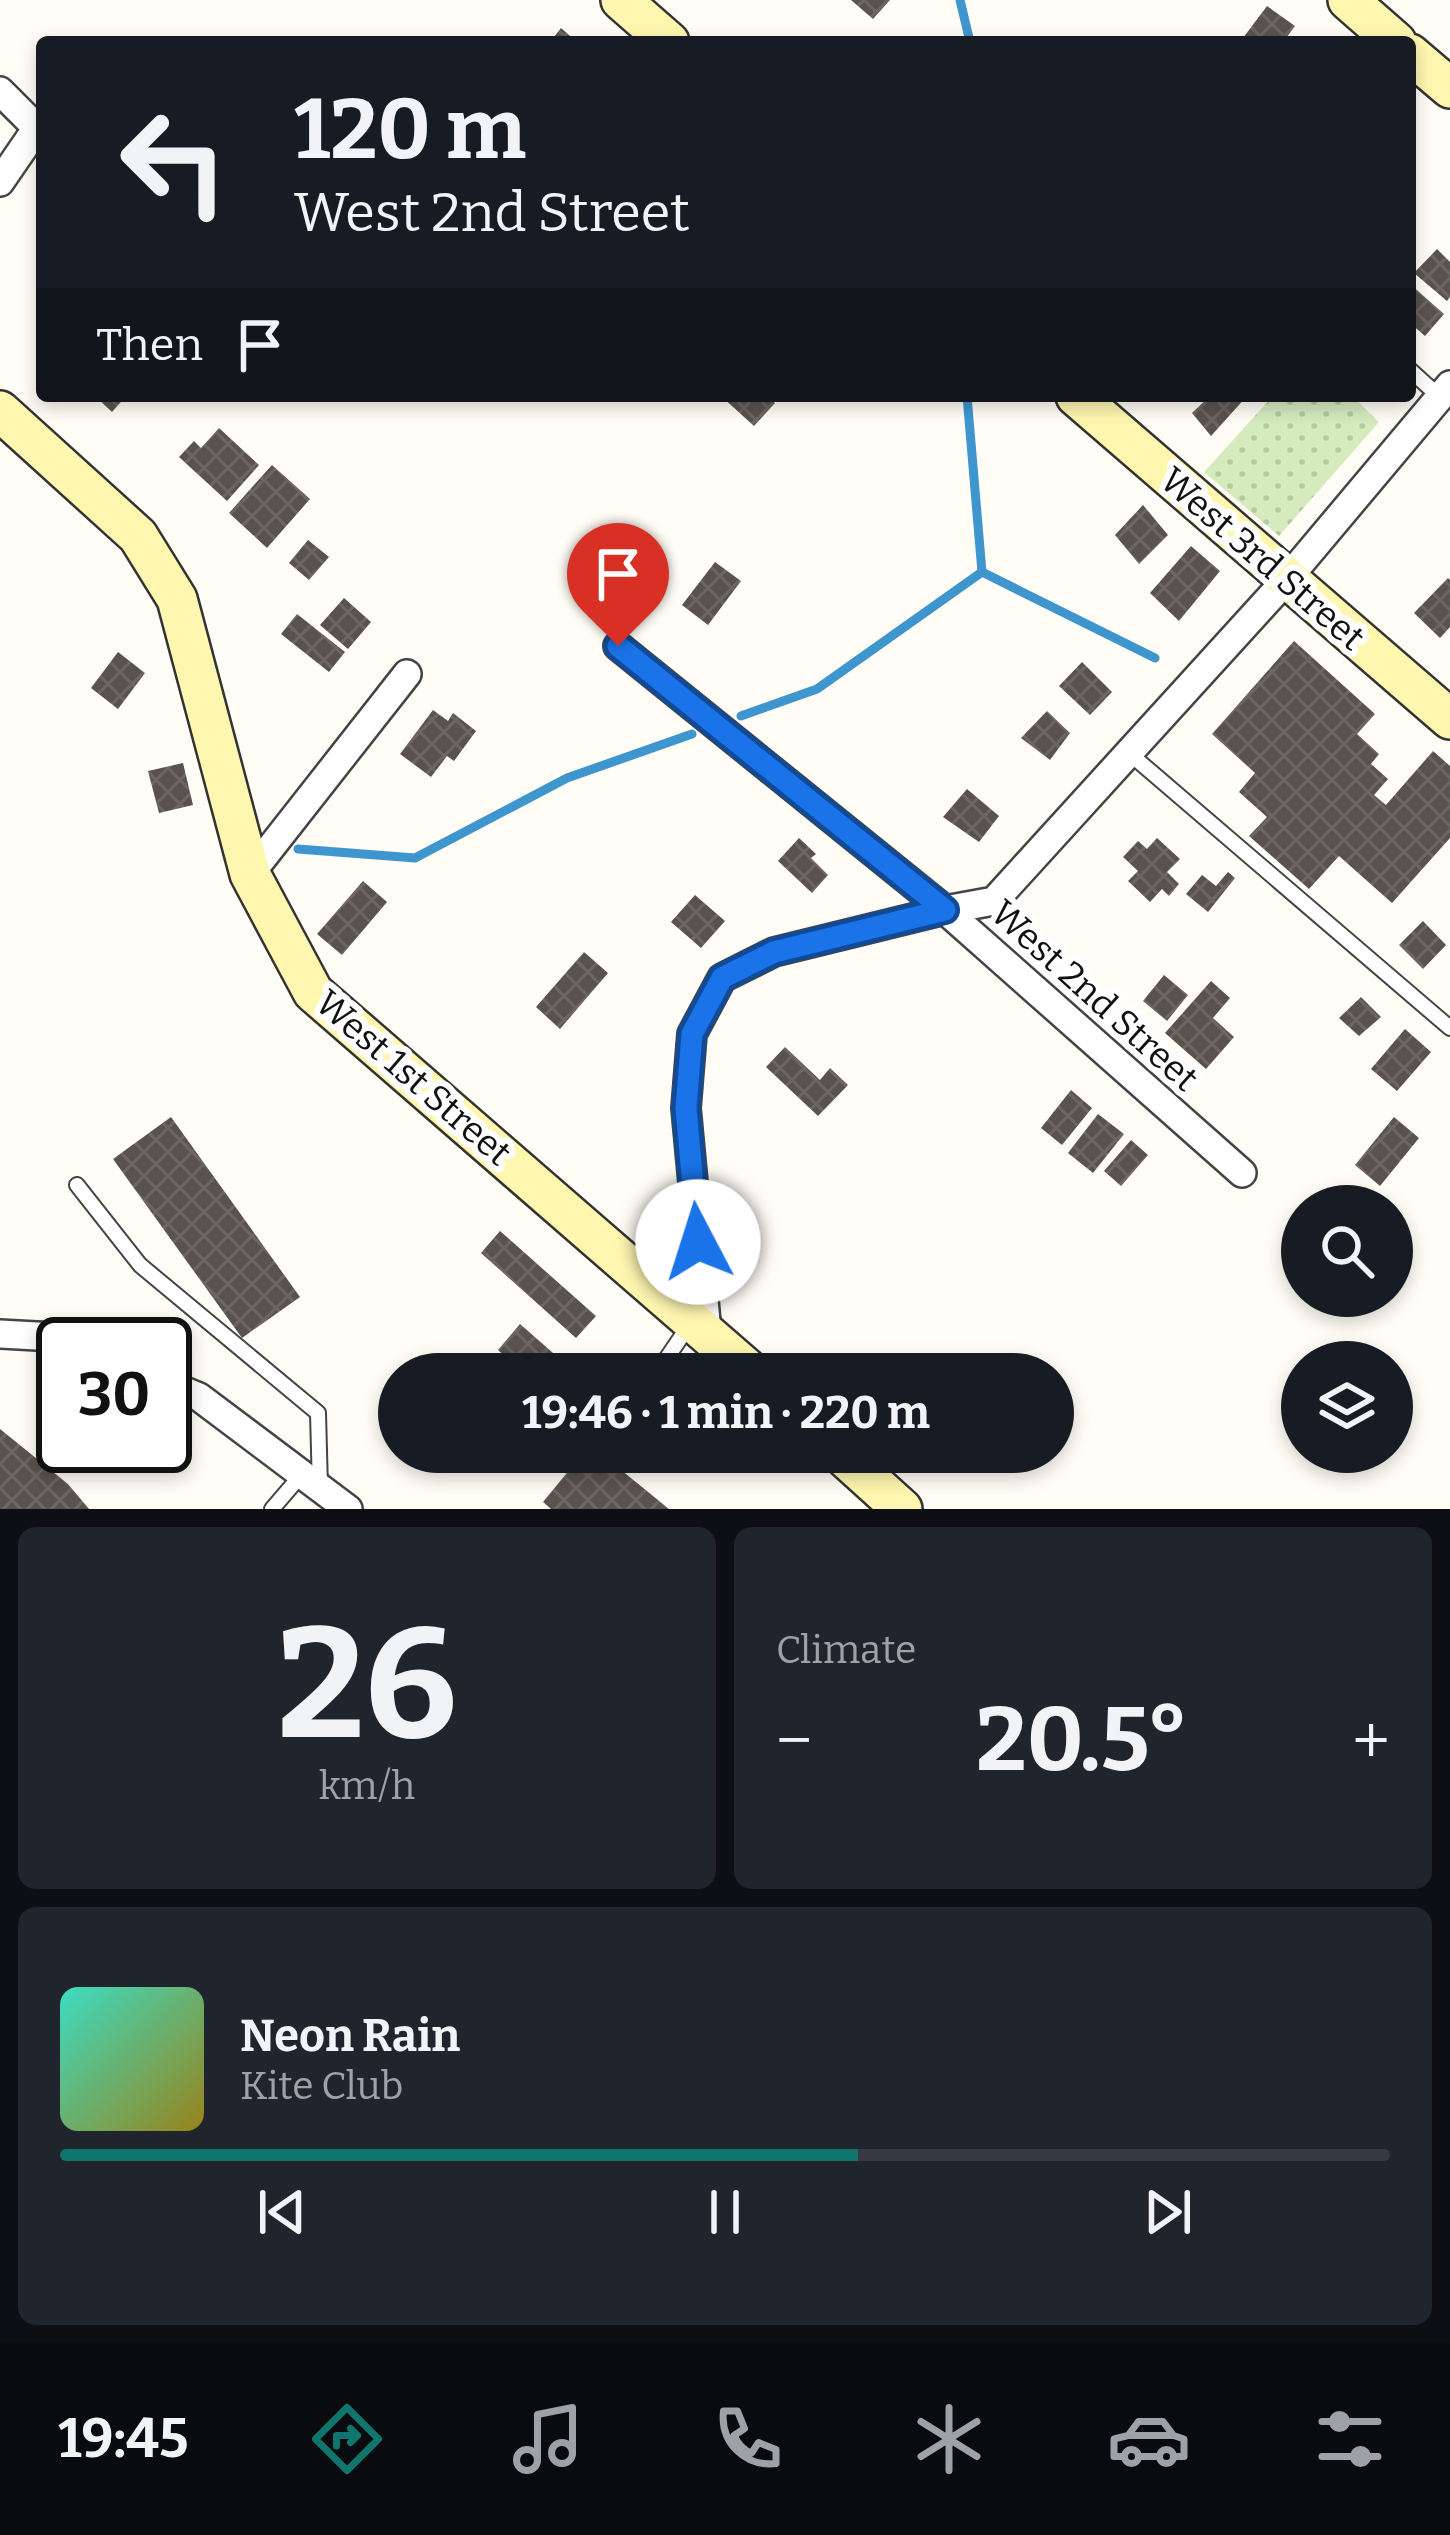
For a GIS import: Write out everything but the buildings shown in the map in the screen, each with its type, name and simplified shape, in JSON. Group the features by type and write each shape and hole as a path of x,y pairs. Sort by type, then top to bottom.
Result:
{"street":[{"path":"621,0 662,36"},
{"path":"1348,0 1389,36"},
{"path":"1416,59 1450,88"},
{"path":"0,91 36,127"},
{"path":"0,182 36,129"},
{"path":"700,1326 686,1108 692,1034 722,978 774,952 994,901 1447,396"},
{"name":"West 3rd Street","path":"1083,402 1450,719"},
{"name":"West 1st Street","path":"0,411 138,536 177,599 250,874 313,992 730,1353"},
{"name":"West 2nd Street","path":"618,646 945,910 1241,1173"},
{"path":"250,874 406,674"},
{"path":"0,1334 36,1335"},
{"path":"192,1394 348,1509"},
{"path":"862,1473 902,1509"}],"lane":[{"path":"1416,374 1447,396"},
{"path":"1129,753 1450,1028"},
{"path":"77,1185 140,1265 318,1412 311,1481 272,1509"},
{"path":"675,1353 700,1326"}],"green space":[{"path":"1268,402 1358,402 1379,422 1279,536 1204,472"}],"waterway":[{"path":"960,0 969,36"},
{"path":"741,716 817,689 982,572 968,402"},
{"path":"982,572 1155,658"},
{"path":"298,849 415,858 567,778 692,734"}],"route":[{"path":"618,646 945,910 774,952 722,978 692,1034 686,1108 698,1242"}]}
